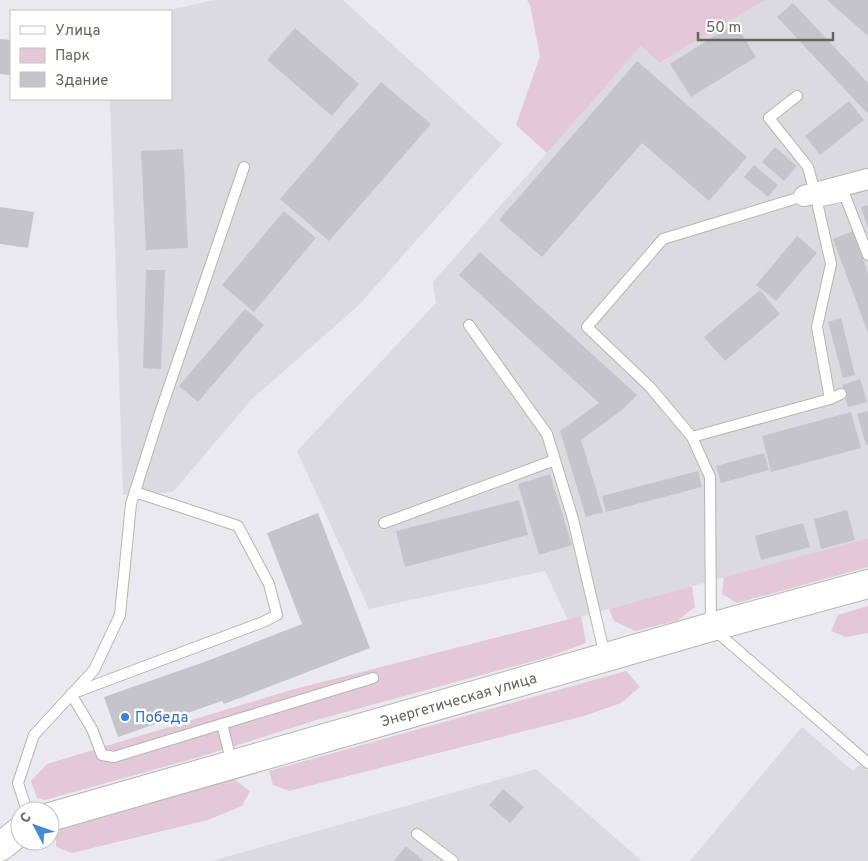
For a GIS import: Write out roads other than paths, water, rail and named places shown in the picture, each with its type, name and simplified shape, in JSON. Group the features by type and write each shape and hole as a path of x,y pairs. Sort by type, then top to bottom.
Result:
{"street":[{"path":"812,197 868,179"},
{"name":"Энергетическая улица","path":"60,814 710,627 868,584"},
{"path":"0,847 10,839"}],"lane":[{"path":"797,96 769,118 808,167 812,197 831,264 817,327 830,399"},
{"path":"24,801 18,784 34,735 94,670 120,615 131,504 244,167"},
{"path":"868,255 845,196 812,197 663,239 587,327 650,387 692,437 710,477 710,627 868,763"},
{"path":"470,325 547,434 573,519 606,657"},
{"path":"692,437 842,394"},
{"path":"384,523 555,460"},
{"path":"71,694 278,615 269,584 238,526 135,492"},
{"path":"71,694 92,729 102,755 114,757 373,678"},
{"path":"222,724 232,764"},
{"path":"418,834 453,861"}],"place":[{"name":"Победа","path":"125,717"}]}
